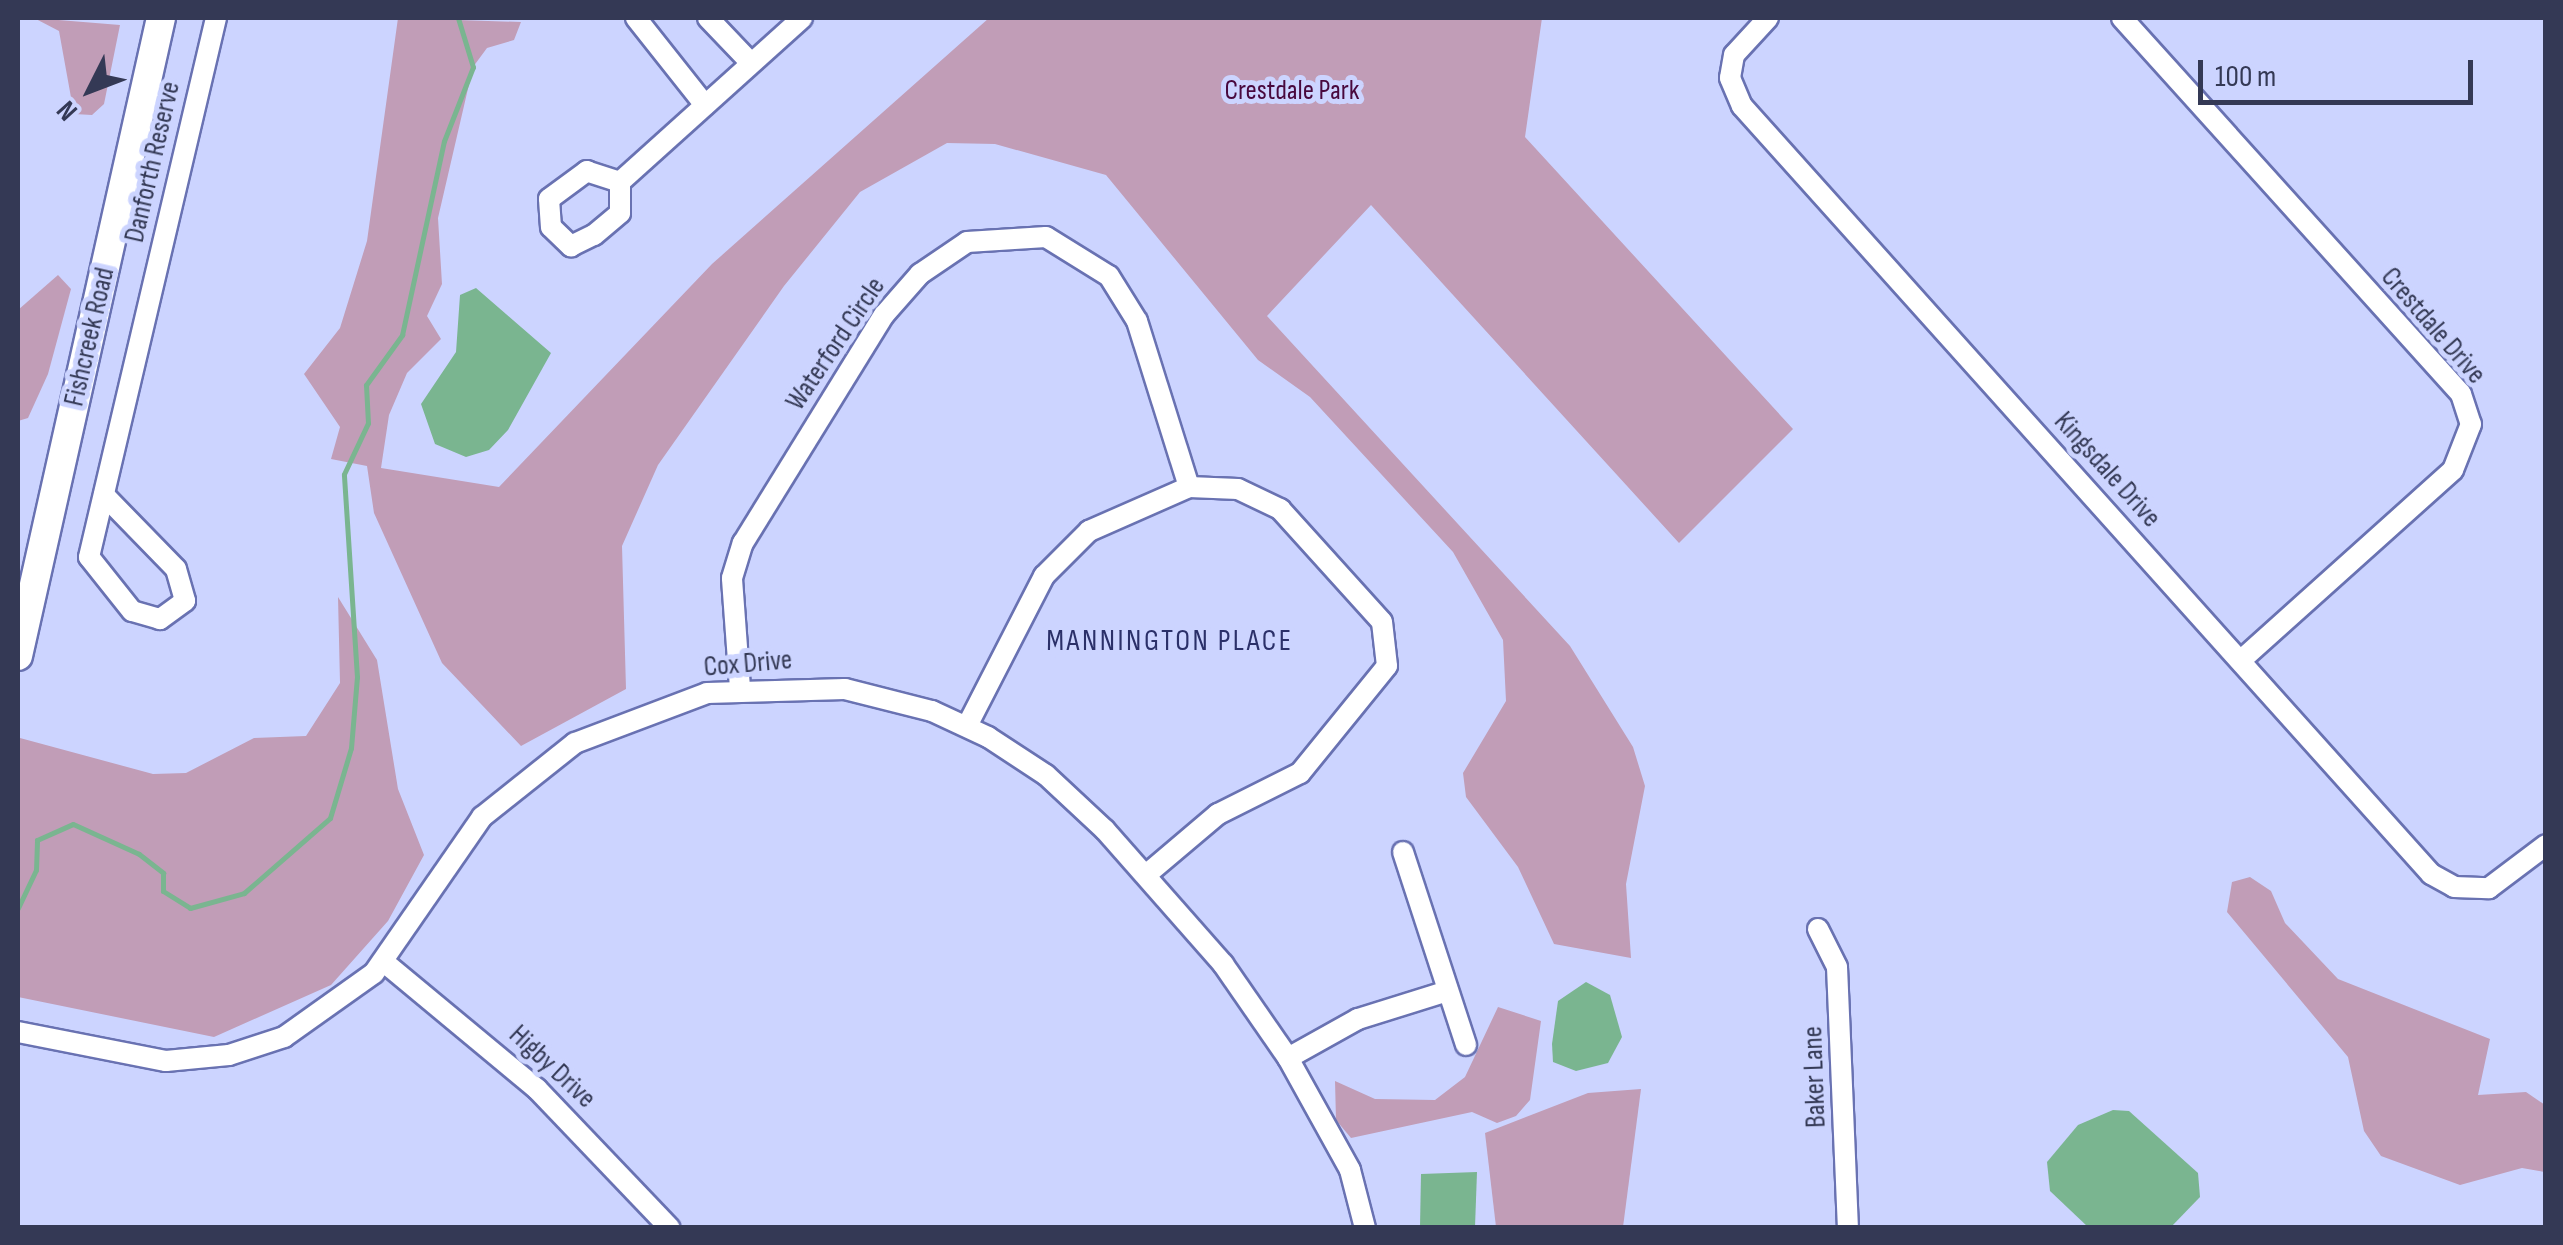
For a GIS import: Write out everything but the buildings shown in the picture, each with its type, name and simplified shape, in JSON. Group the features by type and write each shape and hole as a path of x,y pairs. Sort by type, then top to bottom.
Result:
{"main road":[{"name":"Fishcreek Road","path":"18,656 161,18"}],"street":[{"name":"Danforth Reserve","path":"104,495 176,568 185,600 160,619 132,611 89,556 216,18"},
{"path":"636,18 705,105"},
{"path":"708,18 751,63"},
{"path":"620,182 802,18"},
{"name":"Kingsdale Drive","path":"1768,18 1738,46 1731,72 1742,106 2432,874 2463,889 2506,881 2546,845"},
{"name":"Crestdale Drive","path":"2122,18 2461,394 2472,424 2453,470 2241,660"},
{"name":"Waterford Circle","path":"740,688 732,578 743,543 884,314 929,266 966,242 1046,237 1109,276 1136,321 1189,487"},
{"path":"967,726 1058,560 1112,516 1189,487 1238,489 1280,509 1382,622 1387,666 1310,764 1218,814 1147,874"},
{"name":"Cox Drive","path":"18,1032 142,1059 229,1055 302,1028 384,962 450,856 530,774 614,723 740,688 844,689 967,726 1046,775 1147,874 1288,1058 1344,1158 1365,1228"},
{"path":"1403,852 1466,1045"},
{"name":"Baker Lane","path":"1818,929 1837,967 1848,1228"},
{"name":"Higby Drive","path":"384,962 537,1089 670,1228"},
{"path":"1288,1058 1358,1019 1448,991"}],"green space":[{"path":"34,18 120,25 104,104 92,115 74,114 59,31"},
{"name":"Crestdale Park","path":"398,18 521,22 514,40 487,48 473,67 438,218 442,284 427,316 441,339 407,373 389,415 381,468 499,487 712,264 989,18 1542,18 1525,137 1793,429 1679,543 1371,205 1267,316 1570,646 1633,747 1645,786 1626,884 1631,958 1554,944 1518,867 1466,797 1463,773 1506,701 1503,640 1453,552 1310,397 1258,360 1106,175 995,144 947,143 860,192 784,286 658,465 622,546 626,689 521,746 442,663 374,513 367,466 331,459 340,427 304,374 340,328 367,241"},
{"path":"58,275 71,289 48,374 28,418 18,421 18,310"},
{"path":"338,597 377,660 398,789 424,855 388,921 331,985 214,1037 18,997 20,738 153,774 186,773 254,738 306,736 340,683"},
{"path":"2250,877 2271,891 2285,923 2338,979 2490,1039 2478,1095 2526,1092 2545,1105 2545,1172 2522,1168 2460,1185 2381,1156 2364,1131 2348,1057 2227,912 2232,882"},
{"path":"1498,1007 1541,1021 1530,1100 1516,1116 1497,1123 1472,1112 1351,1138 1336,1120 1335,1081 1375,1099 1435,1100 1465,1077"},
{"path":"1641,1089 1623,1227 1496,1227 1485,1133 1588,1093"}],"shaded area":[{"path":"476,288 551,353 508,430 489,450 466,457 435,444 421,404 456,352 460,295"},
{"path":"1586,982 1610,995 1622,1037 1608,1063 1576,1071 1553,1062 1552,1044 1558,1001"},
{"path":"2113,1110 2129,1111 2198,1173 2200,1197 2171,1227 2088,1227 2050,1191 2047,1162 2078,1125"},
{"path":"1477,1172 1475,1227 1420,1227 1421,1174"}],"waterway":[{"path":"18,908 36,870 37,840 73,824 139,854 163,873 163,891 190,908 244,893 330,818 351,748 357,677 344,474 368,423 366,385 402,335 444,141 473,67 458,18"}],"district":[{"name":"MANNINGTON PLACE","path":"1170,641"}]}
